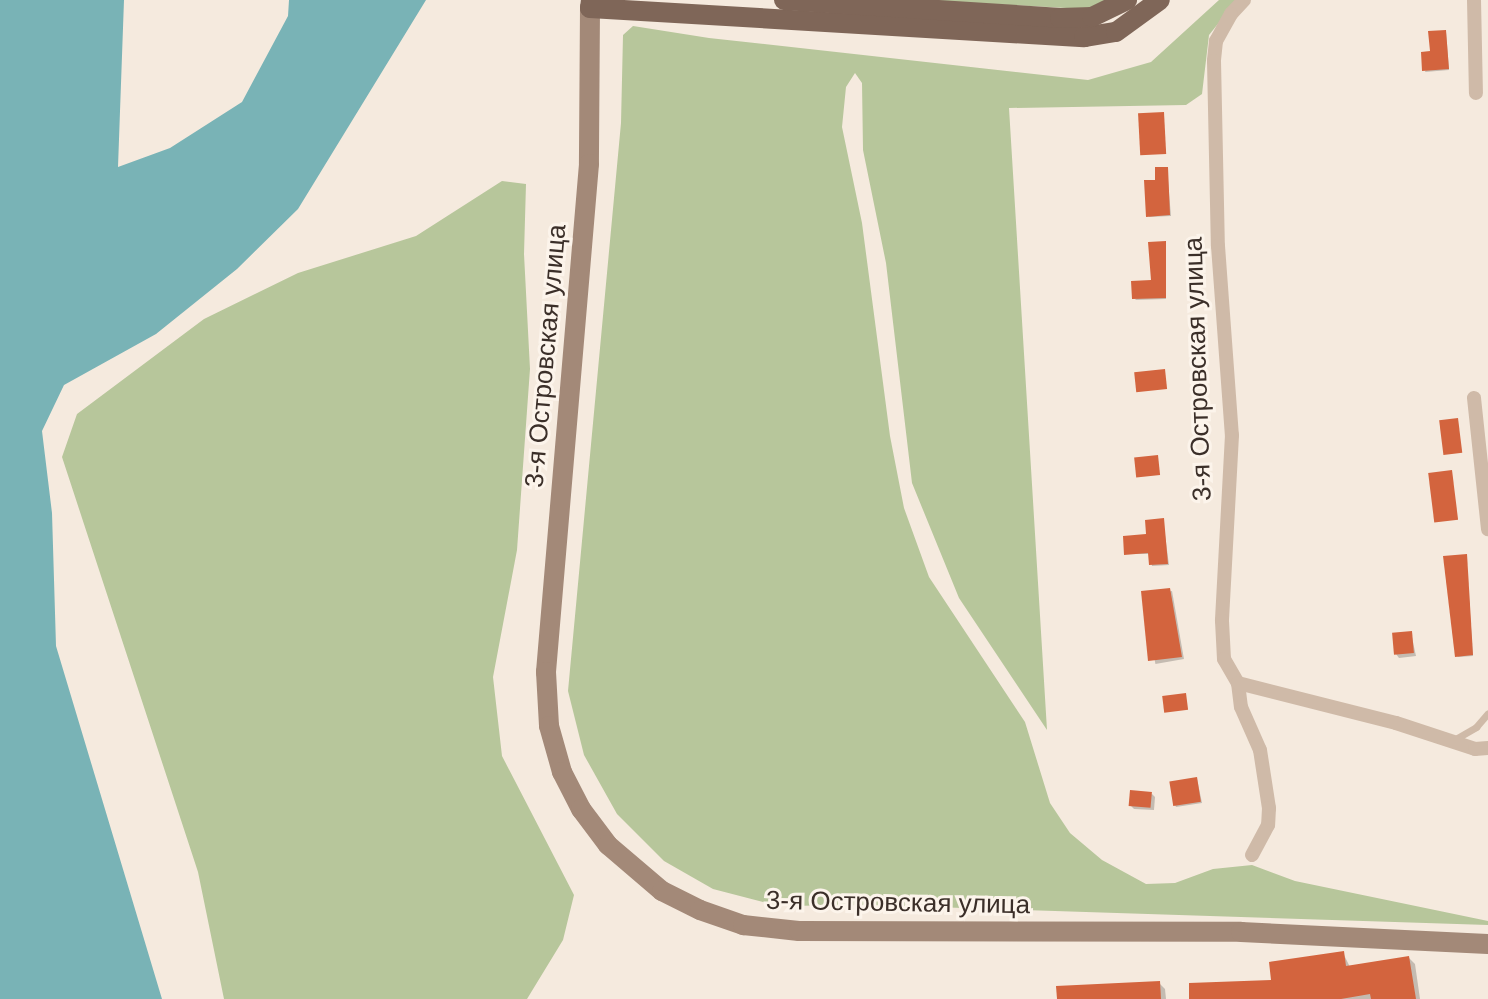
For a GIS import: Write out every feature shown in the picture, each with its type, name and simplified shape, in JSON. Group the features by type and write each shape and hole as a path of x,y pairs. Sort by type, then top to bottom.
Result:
{"main road":[{"path":"784,0 1060,18 1092,17 1127,0"},
{"path":"591,4 1084,37 1116,32 1160,0"},
{"name":"3-я Островская улица","path":"591,4 589,164 546,672 549,726 562,772 581,809 608,845 662,891 700,910 743,925 785,929 1241,932 1488,944"}],"street":[{"name":"3-я Островская улица","path":"1244,0 1231,14 1216,41 1214,61 1218,246 1232,435 1222,621 1224,659 1238,683 1241,707 1260,750 1267,777 1268,825 1252,855"},
{"path":"1474,0 1476,93"},
{"path":"1474,398 1488,529"},
{"path":"1238,683 1396,723 1451,742 1488,748"}],"lane":[{"path":"1451,742 1476,727 1488,713"}],"green space":[{"path":"916,0 1112,0 1085,9"},
{"path":"1219,0 1237,0 1209,35 1202,94 1186,105 1009,108 1047,730 959,598 912,483 886,263 863,150 862,83 855,73 846,87 842,127 862,223 890,436 904,508 929,577 1025,722 1050,803 1070,833 1102,860 1146,884 1175,883 1213,869 1252,865 1295,881 1488,921 1488,925 870,905 778,906 713,889 664,861 617,814 584,755 568,691 621,123 623,35 633,26 709,38 1088,80 1151,62"},
{"path":"502,181 526,184 524,254 530,369 517,550 493,677 502,756 574,895 563,940 527,999 224,999 198,872 62,457 77,414 204,319 298,273 416,236"}],"water":[{"path":"0,0 124,0 118,167 170,148 242,102 288,16 289,0 426,0 298,209 237,269 156,334 64,385 42,431 52,513 56,646 162,999 0,999"}],"building":[{"path":"1446,30 1449,69 1422,71 1421,52 1430,51 1428,31"},
{"path":"1164,112 1166,154 1140,155 1138,113"},
{"path":"1155,167 1168,167 1170,215 1146,217 1144,180 1155,180"},
{"path":"1166,241 1166,298 1132,299 1131,281 1151,280 1148,242"},
{"path":"1165,369 1167,389 1136,392 1134,372"},
{"path":"1458,418 1462,453 1443,455 1439,420"},
{"path":"1158,455 1160,475 1136,477 1134,458"},
{"path":"1452,470 1458,520 1434,523 1428,473"},
{"path":"1164,518 1168,564 1149,565 1148,553 1124,555 1123,536 1146,534 1145,520"},
{"path":"1467,554 1473,655 1455,657 1443,556"},
{"path":"1170,588 1182,657 1148,661 1141,591"},
{"path":"1412,631 1414,653 1394,655 1392,633"},
{"path":"1186,693 1188,710 1164,713 1162,696"},
{"path":"1197,777 1201,802 1173,806 1169,781"},
{"path":"1130,790 1152,792 1151,808 1129,806"},
{"path":"1344,951 1346,966 1409,956 1416,999 1371,999 1370,994 1341,999 1189,999 1189,983 1271,980 1269,962"},
{"path":"1160,981 1161,999 1057,999 1056,986"}]}
